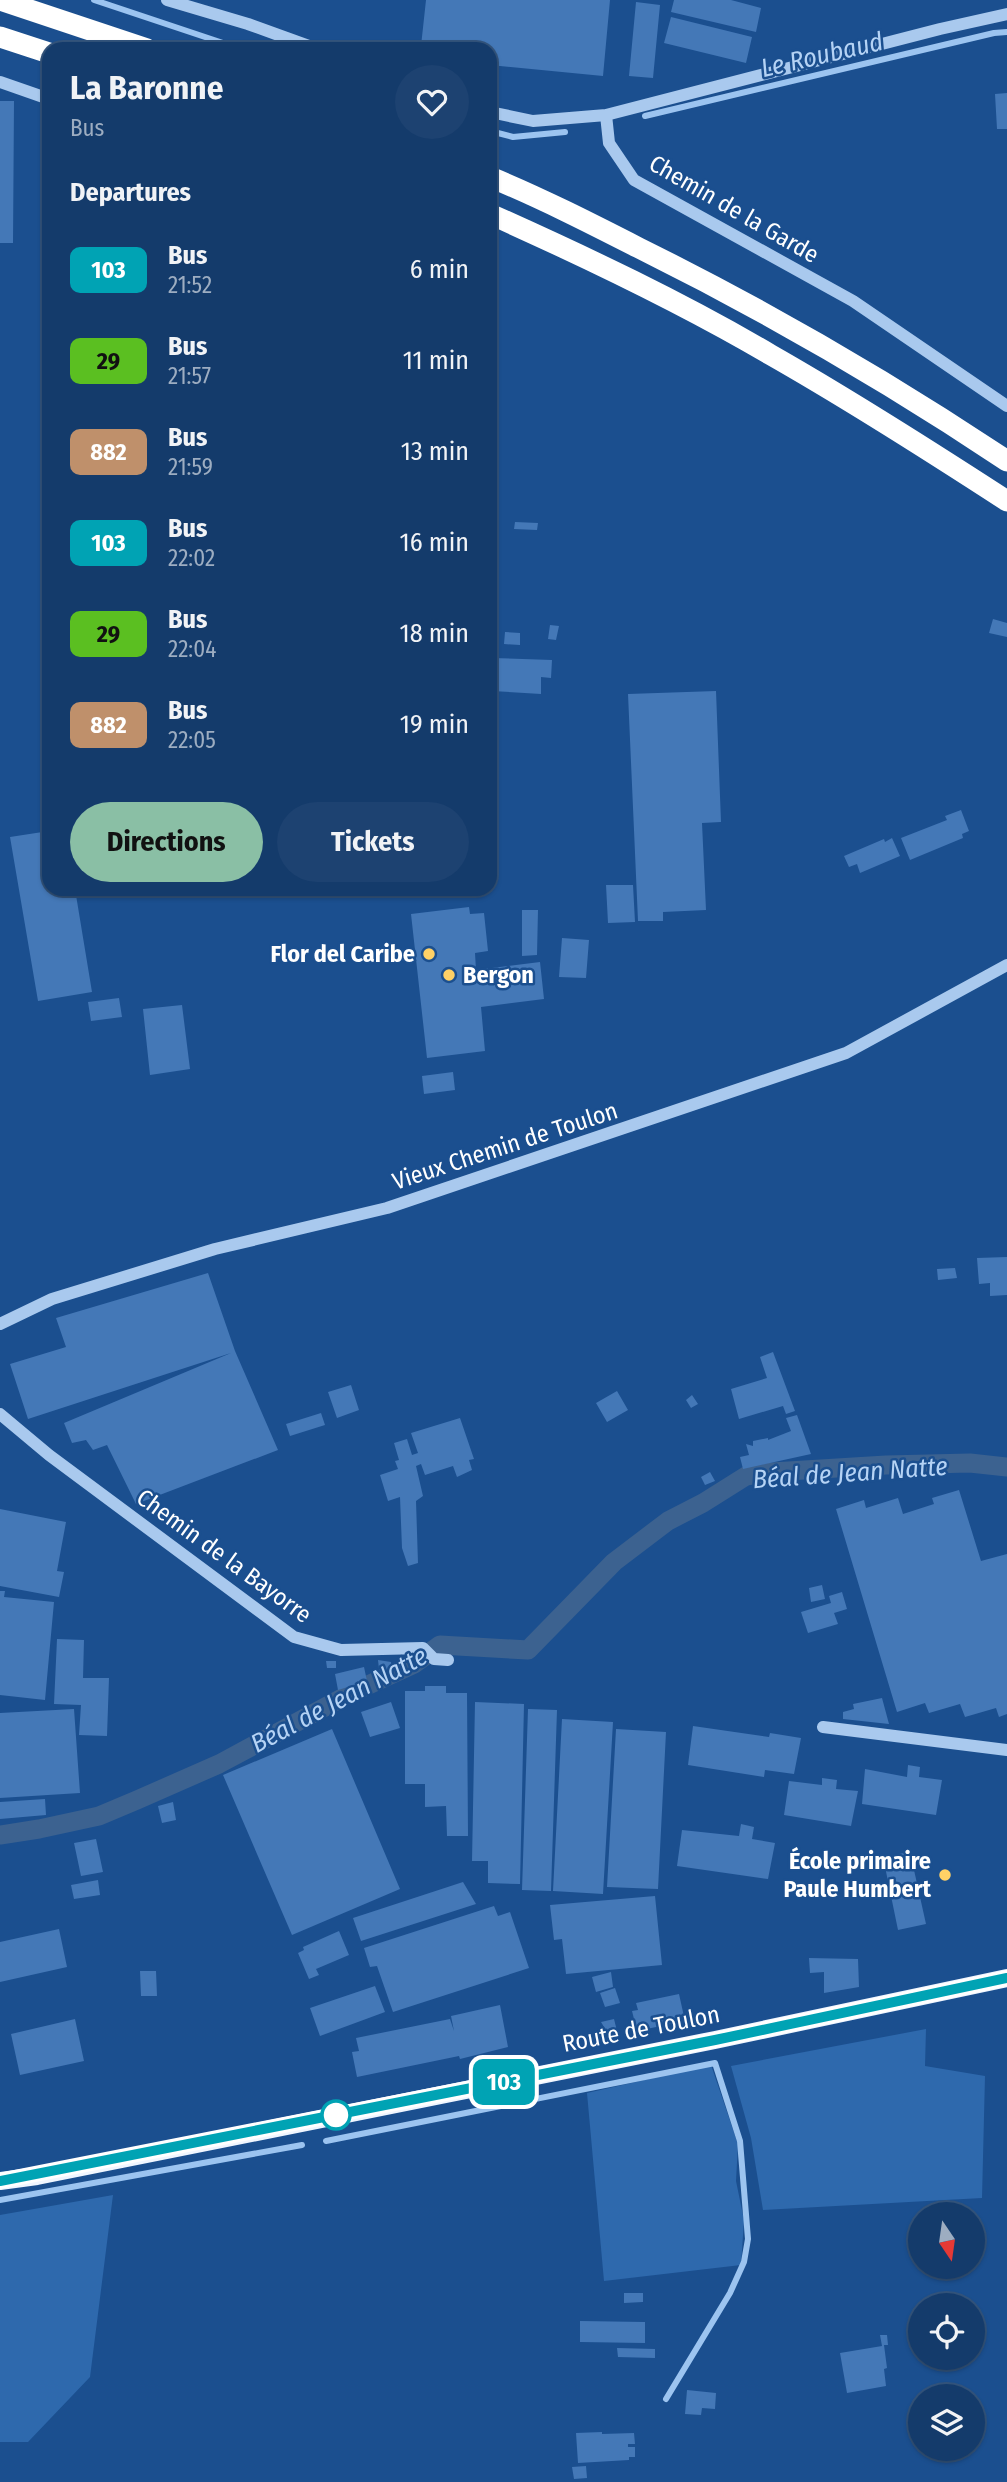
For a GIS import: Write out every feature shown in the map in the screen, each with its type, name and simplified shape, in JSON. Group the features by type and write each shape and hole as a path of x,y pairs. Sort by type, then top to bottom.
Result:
{"highway":[{"path":"0,0 126,42"},
{"path":"0,37 42,51"},
{"path":"497,180 618,237 784,324 931,411 1007,461"},
{"path":"497,217 578,253 770,354 913,440 1007,501"}],"main road":[{"name":"Route de Toulon","path":"0,2183 715,2040 1007,1978"}],"street":[{"path":"167,0 298,42"},
{"path":"497,113 533,121 606,115 1007,14"},
{"path":"0,82 42,97"},
{"name":"Chemin de la Garde","path":"606,115 609,143 634,180 852,301 1007,406"},
{"name":"Vieux Chemin de Toulon","path":"0,1324 52,1299 208,1251 387,1208 846,1053 1007,965"},
{"name":"Chemin de la Bayorre","path":"0,1414 50,1455 294,1637 341,1650 424,1648 430,1655 448,1660"},
{"path":"823,1727 1007,1750"}],"shaded area":[{"path":"926,2029 925,2066 985,2076 982,2198 763,2210 751,2138 731,2066"},
{"path":"711,2065 738,2144 736,2181 744,2220 741,2265 604,2281 587,2093"},
{"path":"113,2195 90,2377 28,2442 0,2442 0,2215"}],"building":[{"path":"426,0 610,0 603,76 497,66 497,42 421,42"},
{"path":"674,0 731,0 761,8 756,32 671,12"},
{"path":"636,2 660,5 653,78 629,76"},
{"path":"671,17 752,37 746,63 664,43"},
{"path":"1007,93 1007,129 997,129 995,94"},
{"path":"0,101 14,101 13,243 0,243"},
{"path":"515,522 538,523 537,530 514,529"},
{"path":"993,619 1007,623 1007,637 989,633"},
{"path":"550,625 559,626 556,640 548,639"},
{"path":"505,632 520,633 520,645 504,644"},
{"path":"497,658 552,660 551,678 541,677 541,694 497,691"},
{"path":"716,691 721,822 702,823 706,910 663,912 663,921 638,921 628,694"},
{"path":"961,810 969,831 962,834 963,838 910,860 901,838 947,820 945,816"},
{"path":"42,832 42,896 76,896 92,992 38,1001 10,837"},
{"path":"892,838 900,856 860,873 857,864 849,867 844,856"},
{"path":"606,885 633,885 635,922 608,923"},
{"path":"469,907 470,914 484,913 488,951 475,953 476,970 540,962 544,999 481,1007 485,1051 427,1058 411,914"},
{"path":"522,910 538,910 537,955 522,956"},
{"path":"562,938 589,940 586,978 559,977"},
{"path":"119,998 122,1017 91,1021 88,1002"},
{"path":"182,1005 190,1069 150,1075 143,1009"},
{"path":"453,1072 455,1090 424,1094 422,1076"},
{"path":"1007,1257 1007,1295 990,1296 990,1283 979,1284 977,1258"},
{"path":"955,1268 957,1278 938,1280 937,1269"},
{"path":"208,1273 235,1351 278,1450 136,1504 107,1445 93,1450 86,1440 72,1443 64,1423 231,1353 28,1419 10,1364 66,1347 56,1318"},
{"path":"773,1352 795,1411 786,1414 783,1406 739,1419 731,1389 767,1378 760,1357"},
{"path":"351,1385 359,1410 337,1418 328,1392"},
{"path":"617,1391 628,1410 607,1422 596,1403"},
{"path":"692,1395 698,1404 691,1408 686,1400"},
{"path":"321,1413 325,1425 290,1436 286,1424"},
{"path":"797,1415 811,1454 743,1469 740,1457 749,1455 746,1444 753,1446 753,1441 768,1440 791,1431 786,1418"},
{"path":"460,1418 474,1459 469,1460 472,1470 457,1477 453,1466 425,1475 421,1464 416,1466 423,1496 416,1501 418,1563 408,1566 402,1548 400,1497 388,1501 380,1475 398,1469 395,1461 399,1460 394,1443 407,1439 412,1455 418,1453 411,1433"},
{"path":"710,1472 715,1481 705,1485 701,1477"},
{"path":"959,1490 981,1561 1007,1554 1007,1714 999,1717 996,1708 965,1717 960,1704 929,1713 925,1703 897,1712 836,1509 864,1500 866,1508 898,1498 903,1514 934,1504 932,1498"},
{"path":"0,1509 66,1522 57,1571 64,1572 59,1597 0,1586"},
{"path":"822,1585 825,1599 811,1602 809,1588"},
{"path":"0,1591 5,1591 4,1597 54,1602 45,1700 0,1695"},
{"path":"842,1592 847,1609 834,1613 838,1624 808,1633 801,1612 831,1603 829,1596"},
{"path":"57,1639 84,1640 83,1678 109,1678 107,1736 79,1735 81,1705 54,1704"},
{"path":"378,1660 391,1662 392,1672 380,1678"},
{"path":"326,1661 336,1661 336,1668 327,1668"},
{"path":"364,1667 367,1681 338,1690 335,1674"},
{"path":"425,1686 446,1686 446,1693 467,1693 468,1836 447,1836 446,1806 425,1807 425,1784 405,1784 405,1691 425,1691"},
{"path":"882,1698 889,1724 843,1719 843,1712 854,1709 853,1704"},
{"path":"391,1702 400,1728 370,1737 361,1712"},
{"path":"475,1702 524,1704 520,1884 488,1883 488,1861 472,1861"},
{"path":"74,1709 80,1793 0,1798 0,1713"},
{"path":"528,1709 557,1710 551,1891 522,1890"},
{"path":"562,1719 613,1722 603,1894 553,1891"},
{"path":"693,1726 769,1737 770,1733 801,1738 794,1774 765,1770 764,1777 688,1765"},
{"path":"332,1729 400,1889 292,1935 223,1775"},
{"path":"616,1729 666,1732 658,1889 607,1887"},
{"path":"908,1765 920,1767 919,1777 942,1780 936,1815 862,1804 865,1769 907,1777"},
{"path":"822,1778 837,1780 836,1789 858,1791 851,1826 784,1815 789,1781 822,1785"},
{"path":"45,1799 46,1815 0,1819 0,1802"},
{"path":"173,1802 176,1820 162,1823 158,1806"},
{"path":"741,1824 754,1827 752,1839 775,1843 768,1879 677,1866 682,1830 739,1836"},
{"path":"96,1839 103,1872 81,1876 74,1843"},
{"path":"910,1852 926,1924 898,1930 883,1857"},
{"path":"98,1880 100,1895 74,1899 71,1885"},
{"path":"463,1882 476,1904 361,1941 353,1918"},
{"path":"655,1896 662,1965 566,1974 562,1939 554,1940 550,1905"},
{"path":"494,1906 498,1916 510,1912 529,1968 393,2012 377,1966 370,1967 364,1948"},
{"path":"59,1929 67,1967 0,1982 0,1942"},
{"path":"339,1931 349,1955 316,1969 319,1975 309,1979 298,1953 304,1950 303,1947"},
{"path":"809,1958 858,1959 859,1987 824,1993 824,1972 810,1973"},
{"path":"140,1971 156,1971 157,1996 141,1996"},
{"path":"611,1972 613,1987 596,1992 592,1977"},
{"path":"375,1986 385,2012 320,2036 310,2008"},
{"path":"615,1988 620,2003 605,2007 600,1993"},
{"path":"679,1994 685,2021 637,2031 632,2011 638,2010 636,2003"},
{"path":"500,2005 508,2047 460,2059 459,2056 357,2077 352,2052 359,2051 356,2038 450,2019 454,2031 451,2016"},
{"path":"75,2019 84,2061 20,2075 11,2034"},
{"path":"614,2019 618,2035 610,2037 601,2022"},
{"path":"624,2293 643,2293 643,2302 624,2303"},
{"path":"580,2321 645,2322 645,2343 580,2342"},
{"path":"880,2335 887,2335 888,2345 884,2345 886,2386 847,2393 840,2353 882,2346"},
{"path":"617,2348 655,2349 655,2358 618,2357"},
{"path":"687,2390 716,2393 715,2409 702,2408 701,2415 685,2414"},
{"path":"576,2433 634,2433 635,2444 628,2444 628,2447 635,2447 635,2457 629,2457 629,2460 578,2463"},
{"path":"586,2466 587,2478 574,2479 572,2467"}],"waterway":[{"name":"Le Roubaud","path":"94,0 220,42"},
{"name":"Le Roubaud","path":"645,116 1007,32"},
{"name":"Le Roubaud","path":"497,133 513,137 565,132"},
{"name":"Béal de Jean Natte","path":"0,1835 99,1816 137,1800 219,1764 353,1692 414,1664 440,1645 528,1650 614,1562 668,1521 746,1476 886,1465 970,1463 1007,1467"},
{"path":"326,2141 715,2063 740,2141 748,2239 744,2262 730,2293 666,2399"},
{"path":"0,2200 302,2145"}],"bus line":[{"name":"103","path":"0,2181 37,2176 715,2040 1007,1978"}],"place":[{"name":"Flor del Caribe","path":"429,954"},
{"name":"Bergon","path":"449,975"},
{"name":"École primaire Paule Humbert","path":"945,1875"}]}
